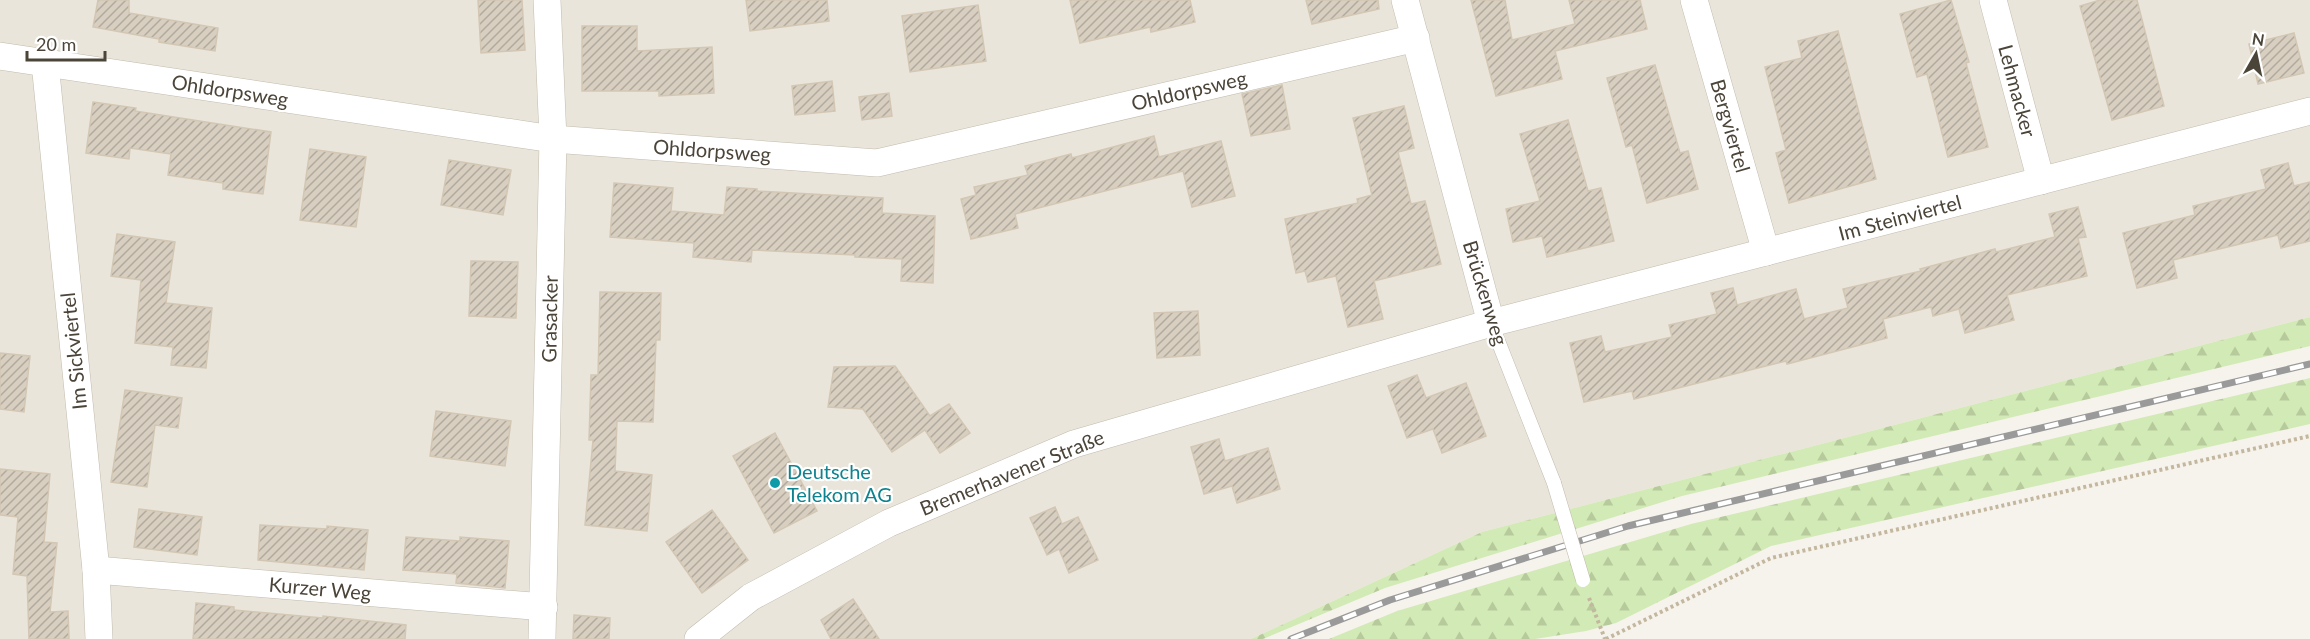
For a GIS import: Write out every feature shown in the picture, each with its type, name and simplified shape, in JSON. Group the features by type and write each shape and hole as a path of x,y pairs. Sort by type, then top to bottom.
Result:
{"street":[{"name":"Grasacker","path":"543,639 554,139 547,0"},
{"name":"Brückenweg","path":"1405,0 1491,323"},
{"name":"Bergviertel","path":"1694,0 1766,252"},
{"name":"Lehmacker","path":"1993,0 2041,181"},
{"name":"Ohldorpsweg","path":"0,56 554,139 877,163 1416,38"},
{"name":"Im Sickviertel","path":"45,63 96,570 99,639"},
{"name":"Im Steinviertel","path":"1491,323 2310,111"},
{"name":"Bremerhavener Straße","path":"698,639 751,597 889,522 1074,444 1491,323"},
{"name":"Kurzer Weg","path":"96,570 544,607"}],"lane":[{"name":"Brückenweg","path":"1491,323 1554,483 1583,580"}],"path":[{"path":"1583,580 1606,639 1771,558 2310,436"}],"shaded area":[{"path":"0,0 2310,0 2310,317 1482,532 1251,639 0,639"}],"green space":[{"path":"2310,317 2310,346 1682,496 1385,588 1263,639 1251,639 1482,532"},
{"path":"2310,378 2310,424 1771,546 1616,623 1586,631 1535,639 1329,639 1397,611 1691,524"}],"building":[{"path":"98,0 129,0 129,13 218,28 215,51 159,42 159,39 93,27"},
{"path":"478,0 522,0 525,50 481,53"},
{"path":"746,0 827,0 829,21 750,31"},
{"path":"1070,0 1190,0 1195,22 1151,32 1150,27 1080,43"},
{"path":"1306,0 1378,0 1379,9 1312,24"},
{"path":"1471,0 1505,0 1512,40 1575,24 1569,0 1640,0 1647,29 1555,51 1562,79 1496,96"},
{"path":"1951,0 1969,62 1966,63 1988,147 1948,157 1927,74 1917,77 1900,14"},
{"path":"2100,0 2137,0 2164,106 2112,120 2080,6"},
{"path":"978,5 986,61 910,72 902,16"},
{"path":"582,26 637,26 637,51 712,47 714,93 659,96 659,91 582,91"},
{"path":"1838,31 1876,179 1789,203 1776,153 1786,150 1765,67 1802,58 1798,41"},
{"path":"2294,33 2304,73 2258,84 2249,44"},
{"path":"1655,65 1680,153 1688,151 1698,189 1647,203 1632,145 1626,147 1607,78"},
{"path":"832,81 835,111 795,115 792,86"},
{"path":"1282,85 1290,129 1251,136 1242,94"},
{"path":"889,93 892,116 862,120 859,97"},
{"path":"93,102 136,108 135,111 271,132 263,194 223,189 223,183 168,175 171,154 130,148 129,159 86,153"},
{"path":"1404,106 1414,148 1398,152 1411,204 1425,201 1441,264 1374,281 1383,319 1348,327 1336,276 1308,282 1305,271 1296,273 1285,219 1358,203 1357,199 1372,195 1353,118"},
{"path":"1568,120 1588,191 1601,188 1614,241 1547,257 1542,236 1513,242 1506,209 1540,201 1520,134"},
{"path":"1154,136 1159,157 1221,141 1235,196 1192,207 1183,171 1015,214 1018,228 971,239 961,199 976,195 974,187 1028,175 1025,166 1071,154 1072,158"},
{"path":"310,149 366,157 356,227 300,220"},
{"path":"449,160 511,170 503,215 441,205"},
{"path":"2288,163 2294,186 2310,182 2310,241 2281,248 2278,235 2173,260 2177,278 2137,288 2123,233 2195,215 2193,206 2266,189 2261,170"},
{"path":"614,183 673,188 671,211 724,215 727,187 757,189 757,191 883,198 882,213 935,216 933,283 901,281 902,259 752,250 751,262 693,257 694,243 610,237"},
{"path":"2078,207 2086,237 2078,238 2087,276 2007,295 2014,320 1965,333 1959,309 1933,316 1931,307 1883,319 1887,338 1787,364 1786,361 1634,399 1632,391 1584,402 1570,343 1601,336 1605,352 1672,337 1669,325 1717,314 1711,293 1733,288 1737,305 1796,289 1804,319 1848,308 1843,289 1921,271 1920,269 1995,249 1996,252 2055,237 2049,214"},
{"path":"117,234 175,242 166,303 212,308 206,368 171,365 173,347 135,343 141,280 111,276"},
{"path":"471,261 518,262 516,318 469,316"},
{"path":"600,292 661,293 660,340 656,340 653,422 617,421 615,471 652,475 647,531 585,525 593,440 589,440 591,375 598,375"},
{"path":"1198,311 1200,355 1157,358 1154,313"},
{"path":"0,353 30,356 24,412 0,409"},
{"path":"895,366 930,416 949,404 970,433 940,453 925,430 892,452 863,409 828,407 834,367"},
{"path":"1417,375 1426,398 1466,383 1486,436 1442,453 1433,429 1407,438 1388,386"},
{"path":"125,390 182,398 178,428 155,425 147,487 111,482"},
{"path":"436,411 511,421 505,466 430,456"},
{"name":"Deutsche Telekom AG","path":"775,433 817,511 774,533 733,456"},
{"path":"1219,439 1225,461 1268,448 1280,489 1237,503 1232,486 1204,494 1191,447"},
{"path":"0,469 50,474 44,542 57,543 50,612 68,611 69,639 29,639 27,576 13,574 18,517 0,515"},
{"path":"1055,507 1062,524 1078,517 1098,560 1069,573 1059,549 1047,555 1030,518"},
{"path":"139,509 202,517 197,555 134,547"},
{"path":"712,510 748,560 702,593 666,542"},
{"path":"260,525 327,529 327,526 368,530 364,570 258,560"},
{"path":"406,537 460,541 460,537 509,541 505,588 456,583 457,574 403,570"},
{"path":"853,599 879,639 831,639 821,620"},
{"path":"196,603 234,607 234,610 406,625 405,639 193,639"},
{"path":"574,615 610,618 609,639 573,639"}],"railway":[{"path":"1291,639 1390,600 1628,526 2310,364"}],"place":[{"name":"Deutsche Telekom AG","path":"775,483"}]}
